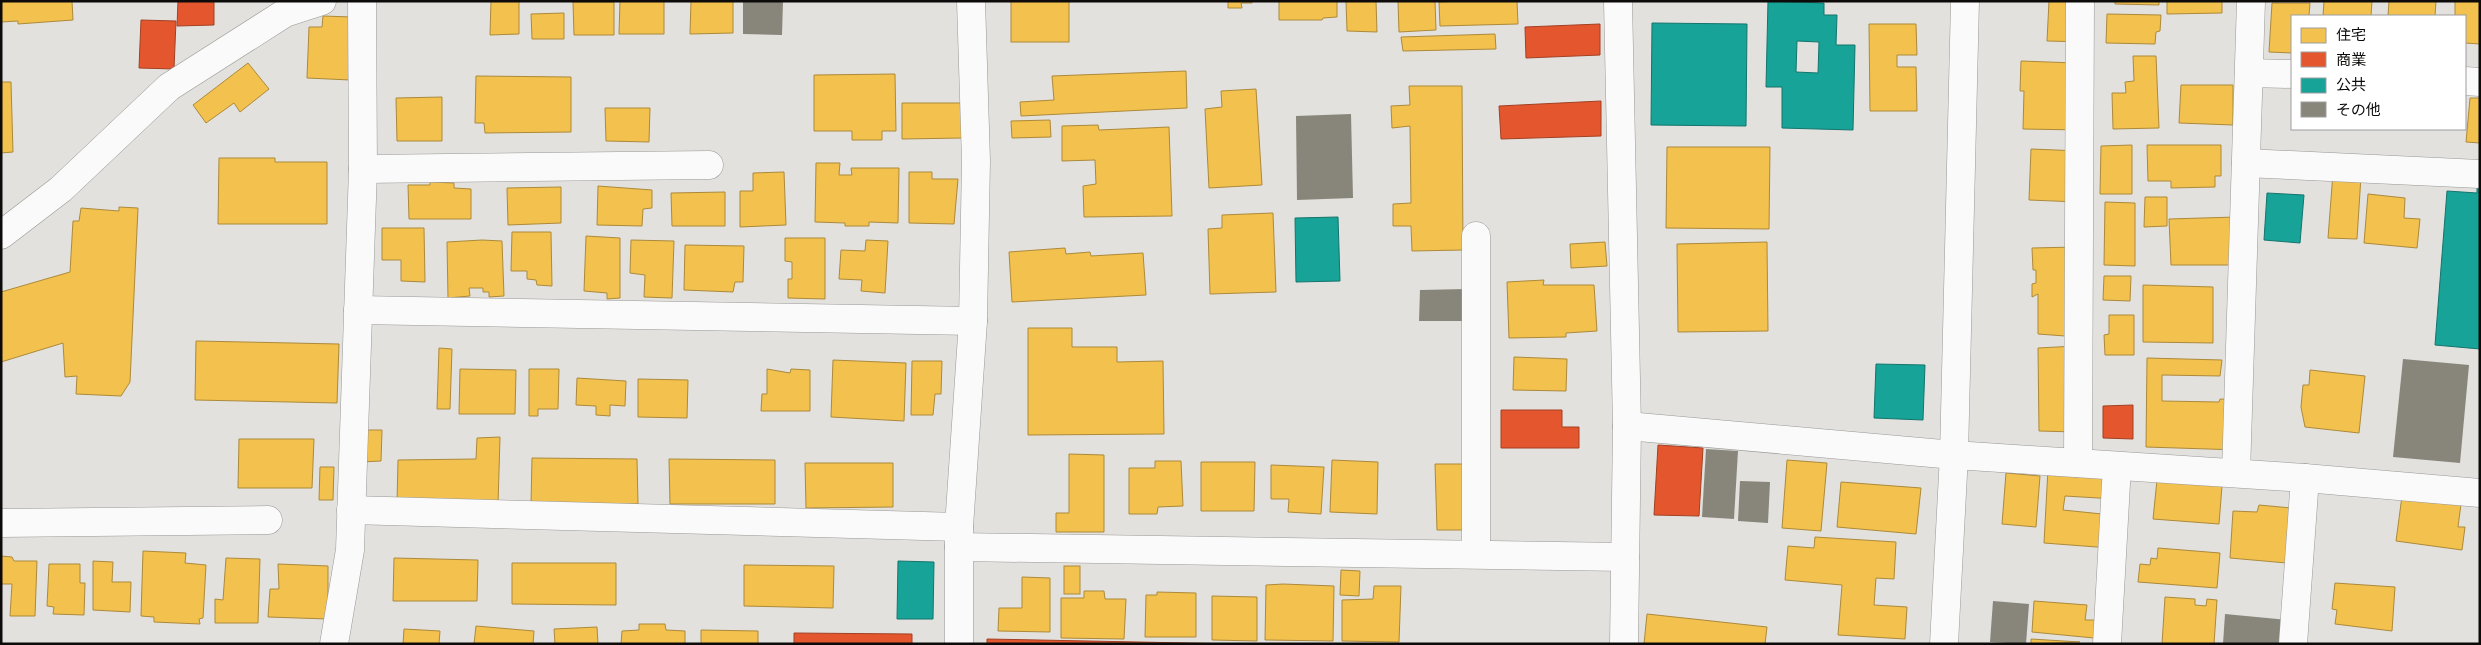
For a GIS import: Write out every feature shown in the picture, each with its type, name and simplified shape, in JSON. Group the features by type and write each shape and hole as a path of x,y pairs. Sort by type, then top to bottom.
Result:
{"street":[{"path":"1,235 61,189 169,87 285,13 322,1"},
{"path":"334,644 350,550 363,168 362,1"},
{"path":"959,644 959,537 973,321 976,161 971,1"},
{"path":"1618,1 1627,426 1624,644"},
{"path":"1944,644 1954,455 1965,1"},
{"path":"2078,463 2080,1"},
{"path":"2236,473 2251,1"},
{"path":"2249,73 2291,74"},
{"path":"2466,81 2480,82"},
{"path":"2246,163 2480,174"},
{"path":"363,168 709,165"},
{"path":"1476,236 1476,554"},
{"path":"358,310 973,321"},
{"path":"1627,426 1954,455 2236,473 2480,493"},
{"path":"2107,644 2117,466"},
{"path":"2293,644 2305,478"},
{"path":"351,510 959,537 1625,557"},
{"path":"1,523 268,520"}],"building: 住宅":[{"path":"1,1 72,1 73,20 18,24 18,21 1,22"},
{"path":"491,1 519,1 519,34 490,35"},
{"path":"620,1 664,1 664,34 619,34"},
{"path":"691,1 733,1 733,33 690,34"},
{"path":"1011,1 1069,1 1069,42 1011,42"},
{"path":"1228,1 1252,1 1252,3 1241,3 1242,8 1228,8"},
{"path":"1279,1 1337,1 1337,17 1323,18 1322,20 1279,20"},
{"path":"1346,1 1376,1 1377,32 1347,31"},
{"path":"1398,1 1435,1 1436,30 1399,32"},
{"path":"1517,1 1518,24 1440,26 1439,2"},
{"path":"2049,1 2087,1 2086,42 2047,41"},
{"path":"2115,1 2159,1 2159,5 2115,4"},
{"path":"2167,1 2222,1 2222,13 2167,14"},
{"path":"2324,1 2372,1 2371,15 2323,15"},
{"path":"2389,1 2436,1 2435,15 2388,15"},
{"path":"2455,1 2480,1 2480,44 2466,43 2466,15 2455,15"},
{"path":"573,2 614,2 614,35 574,35"},
{"path":"2272,3 2310,3 2309,15 2291,15 2291,53 2269,52"},
{"path":"564,13 564,39 532,39 531,14"},
{"path":"2107,14 2161,15 2160,31 2156,32 2155,44 2106,43"},
{"path":"323,16 352,17 350,80 307,78 309,27 322,27"},
{"path":"1869,24 1916,24 1917,55 1897,55 1897,67 1916,67 1917,111 1870,111"},
{"path":"1495,34 1496,49 1403,51 1401,37"},
{"path":"2133,56 2156,56 2159,128 2113,129 2112,93 2126,93 2125,82 2134,81"},
{"path":"2021,61 2075,63 2080,130 2023,129 2024,91 2020,91"},
{"path":"248,63 269,89 240,112 234,103 206,123 193,105"},
{"path":"1186,71 1187,108 1021,116 1020,102 1054,100 1052,76"},
{"path":"895,74 896,131 882,131 882,140 852,140 852,131 814,131 814,75"},
{"path":"476,76 571,77 571,132 485,133 484,123 475,123"},
{"path":"1,82 11,82 13,152 1,153"},
{"path":"2181,85 2233,85 2233,125 2179,123"},
{"path":"1409,86 1462,86 1463,250 1412,251 1411,226 1393,226 1393,204 1411,203 1410,126 1392,128 1391,106 1410,105"},
{"path":"1256,89 1262,185 1209,188 1205,109 1222,107 1221,91"},
{"path":"442,97 442,141 397,141 396,98"},
{"path":"2470,98 2480,98 2480,143 2466,142"},
{"path":"902,103 963,103 963,138 902,139"},
{"path":"605,108 650,108 649,142 606,141"},
{"path":"1050,120 1051,137 1012,138 1011,121"},
{"path":"1098,125 1099,130 1169,127 1172,216 1084,217 1083,186 1096,184 1095,160 1062,161 1062,126"},
{"path":"2132,145 2132,194 2100,194 2101,146"},
{"path":"2147,145 2221,145 2221,176 2215,176 2215,187 2171,188 2171,181 2148,181"},
{"path":"1667,147 1770,147 1769,229 1666,228"},
{"path":"2031,149 2080,151 2078,202 2029,200"},
{"path":"219,158 275,158 275,162 327,162 327,224 218,224"},
{"path":"816,163 840,163 839,175 852,175 851,168 899,168 898,223 869,222 869,226 845,226 845,223 815,222"},
{"path":"784,172 786,225 740,227 740,191 753,191 753,173"},
{"path":"909,172 932,172 932,179 958,179 954,224 909,223"},
{"path":"2333,173 2361,176 2357,239 2328,238"},
{"path":"430,182 454,183 454,188 471,189 471,219 409,219 408,185 430,185"},
{"path":"598,186 652,190 652,208 643,209 642,226 597,225"},
{"path":"561,187 561,223 508,225 507,188"},
{"path":"725,192 725,226 672,226 671,193"},
{"path":"2368,194 2405,198 2404,218 2420,219 2417,248 2364,243"},
{"path":"2145,197 2167,197 2167,226 2144,227"},
{"path":"2105,202 2135,203 2135,266 2104,265"},
{"path":"119,207 138,208 130,382 121,396 76,394 77,376 65,377 63,343 1,362 1,292 70,272 73,221 79,221 81,208 119,211"},
{"path":"1273,213 1276,292 1210,294 1208,229 1222,228 1222,215"},
{"path":"2236,217 2237,265 2171,265 2169,219"},
{"path":"382,228 424,228 425,282 401,281 401,260 382,260"},
{"path":"512,232 551,232 552,286 537,285 536,280 527,279 527,271 511,271"},
{"path":"586,236 620,238 620,298 607,299 607,293 584,291"},
{"path":"785,238 825,238 825,299 788,298 788,279 792,279 792,262 785,261"},
{"path":"631,240 674,241 672,298 644,297 645,275 630,273"},
{"path":"866,240 888,241 885,293 861,291 862,280 839,279 841,250 865,251"},
{"path":"502,241 504,296 489,297 489,292 483,292 483,288 469,288 470,296 448,298 447,242"},
{"path":"1605,242 1607,266 1571,268 1570,244"},
{"path":"1767,242 1768,331 1678,332 1677,244"},
{"path":"685,245 744,246 743,282 735,282 733,292 684,290"},
{"path":"2076,247 2065,336 2038,334 2038,294 2032,297 2032,284 2036,283 2036,270 2033,270 2032,248"},
{"path":"1065,248 1066,254 1090,252 1091,256 1143,253 1146,295 1012,302 1009,252"},
{"path":"2104,276 2131,276 2130,301 2103,300"},
{"path":"1544,280 1543,285 1594,285 1597,331 1566,333 1566,337 1509,338 1507,282"},
{"path":"2143,285 2213,287 2213,343 2143,342"},
{"path":"2109,315 2134,315 2134,355 2105,355 2104,335 2109,334"},
{"path":"1028,328 1072,328 1072,347 1117,347 1117,362 1163,361 1164,434 1028,435"},
{"path":"196,341 339,344 337,403 195,400"},
{"path":"2076,346 2075,432 2039,431 2038,348"},
{"path":"439,348 452,349 450,409 437,409"},
{"path":"1514,357 1567,359 1566,391 1513,390"},
{"path":"2147,358 2222,360 2220,376 2162,375 2162,401 2219,402 2220,399 2242,400 2239,450 2146,447"},
{"path":"833,360 906,363 904,421 831,417"},
{"path":"912,361 942,361 941,394 935,394 933,415 911,415"},
{"path":"460,369 516,370 515,414 459,414"},
{"path":"529,369 559,369 558,409 538,409 538,416 529,416"},
{"path":"767,369 790,373 791,369 810,370 810,411 761,411 762,394 767,394"},
{"path":"2310,370 2365,376 2359,433 2305,427 2301,407 2303,385 2309,385"},
{"path":"577,378 626,381 625,406 610,405 610,416 596,415 596,406 576,405"},
{"path":"638,379 688,380 687,418 638,417"},
{"path":"362,430 382,430 381,461 361,462"},
{"path":"500,437 498,505 397,503 398,460 476,459 477,438"},
{"path":"239,439 314,439 312,488 238,488"},
{"path":"1069,454 1104,455 1104,532 1056,532 1056,513 1069,513"},
{"path":"532,458 637,459 638,504 531,504"},
{"path":"669,459 775,460 775,504 670,504"},
{"path":"1332,460 1378,462 1377,514 1330,512"},
{"path":"1787,460 1827,463 1821,531 1782,528"},
{"path":"1155,461 1181,461 1183,506 1158,507 1157,514 1129,514 1129,468 1155,468"},
{"path":"1201,462 1255,462 1254,511 1201,511"},
{"path":"805,463 893,463 893,507 806,508"},
{"path":"1435,464 1467,464 1468,530 1437,530"},
{"path":"1271,465 1324,467 1321,514 1288,512 1289,499 1271,499"},
{"path":"320,467 334,467 333,500 319,500"},
{"path":"2048,469 2117,473 2115,499 2065,496 2063,510 2112,515 2110,548 2044,543"},
{"path":"2006,473 2040,476 2036,527 2002,524"},
{"path":"2157,480 2222,486 2219,524 2153,519"},
{"path":"1841,482 1921,488 1916,534 1837,527"},
{"path":"2402,496 2461,504 2458,527 2465,527 2462,550 2396,541"},
{"path":"2259,505 2302,509 2298,564 2230,558 2233,511 2257,512"},
{"path":"1815,537 1896,542 1894,579 1876,578 1874,605 1907,607 1905,639 1838,635 1842,585 1785,580 1788,546 1814,548"},
{"path":"2158,548 2220,553 2217,588 2138,582 2140,564 2150,565 2151,558 2157,559"},
{"path":"143,551 186,553 185,563 206,565 203,618 199,619 200,624 154,622 154,617 141,616"},
{"path":"1,556 12,557 14,561 37,561 35,616 10,616 12,584 1,584"},
{"path":"226,558 260,559 258,623 215,623 215,599 223,600"},
{"path":"394,558 478,560 477,601 393,601"},
{"path":"93,561 113,562 112,582 131,582 130,612 93,610"},
{"path":"512,563 616,563 616,605 512,604"},
{"path":"49,564 80,564 80,583 85,583 84,615 53,614 54,607 47,606"},
{"path":"278,564 328,566 328,619 268,617 270,589 279,589"},
{"path":"744,565 834,566 833,608 744,606"},
{"path":"1064,566 1080,566 1080,594 1064,594"},
{"path":"1341,570 1360,571 1359,596 1340,595"},
{"path":"1022,577 1050,578 1050,632 998,631 999,608 1022,608"},
{"path":"2335,583 2395,587 2392,631 2335,624 2337,610 2332,609"},
{"path":"1266,585 1334,586 1333,641 1265,640"},
{"path":"1374,586 1401,586 1399,642 1342,641 1342,600 1373,599"},
{"path":"1084,591 1104,591 1105,599 1126,599 1124,639 1061,638 1061,598 1084,598"},
{"path":"1157,592 1196,593 1196,637 1145,637 1146,595 1157,595"},
{"path":"1212,596 1257,597 1257,641 1212,640"},
{"path":"2165,597 2195,599 2195,605 2206,606 2207,599 2217,600 2214,644 2162,644"},
{"path":"2034,601 2087,605 2085,620 2096,620 2094,638 2032,632"},
{"path":"1647,614 1767,627 1765,644 1644,644"},
{"path":"639,624 665,624 666,630 685,631 685,644 621,644 622,631 639,630"},
{"path":"476,626 534,631 533,644 474,644"},
{"path":"597,627 598,644 555,644 554,629"},
{"path":"404,629 440,631 439,644 403,644"},
{"path":"701,630 758,631 758,644 701,644"},
{"path":"2031,639 2080,642 2031,644"}],"building: 商業":[{"path":"178,1 214,1 214,25 177,26"},
{"path":"141,20 176,21 174,69 139,68"},
{"path":"1600,24 1600,55 1526,58 1525,27"},
{"path":"1601,101 1601,136 1501,139 1499,106"},
{"path":"2133,405 2133,439 2103,438 2103,406"},
{"path":"1501,410 1562,410 1562,427 1579,427 1579,448 1501,448"},
{"path":"1658,445 1703,448 1699,516 1654,515"},
{"path":"794,633 912,634 912,644 794,644"},
{"path":"987,639 1238,644 987,644"}],"building: 公共":[{"path":"1768,1 1824,3 1824,15 1837,15 1836,45 1855,45 1853,130 1782,128 1782,87 1766,87","holes":["1797,41 1819,42 1818,73 1796,72"]},
{"path":"1652,23 1747,24 1746,126 1651,125"},
{"path":"2477,186 2480,186 2480,349 2435,345 2447,191 2477,193"},
{"path":"2267,193 2304,195 2300,243 2264,240"},
{"path":"1338,217 1340,281 1296,282 1295,218"},
{"path":"1876,364 1925,365 1923,420 1874,418"},
{"path":"898,561 934,562 933,619 897,619"}],"building: その他":[{"path":"743,1 783,1 782,35 743,34"},
{"path":"1351,114 1353,198 1297,200 1296,116"},
{"path":"1466,289 1466,321 1419,321 1420,290"},
{"path":"2403,359 2469,365 2460,463 2393,457"},
{"path":"1706,449 1738,451 1734,519 1702,517"},
{"path":"1740,481 1770,482 1768,523 1738,521"},
{"path":"1993,601 2029,604 2026,644 1990,642"},
{"path":"2225,614 2288,620 2287,644 2223,644"}]}
